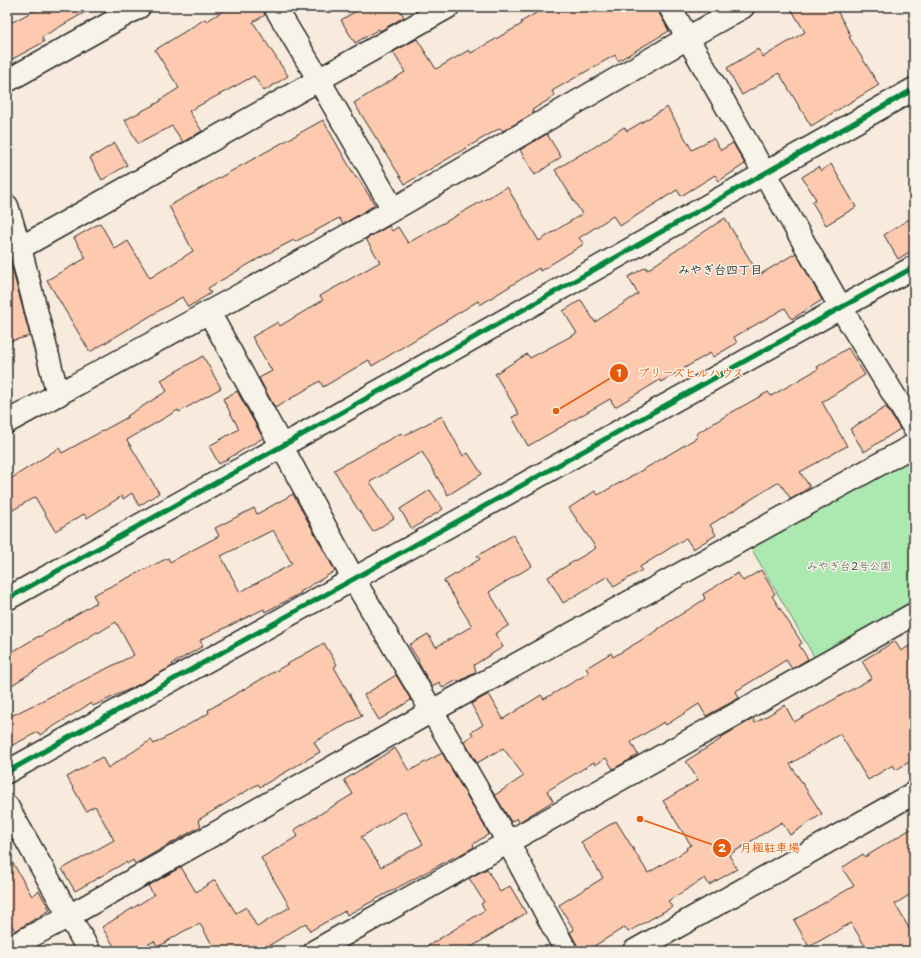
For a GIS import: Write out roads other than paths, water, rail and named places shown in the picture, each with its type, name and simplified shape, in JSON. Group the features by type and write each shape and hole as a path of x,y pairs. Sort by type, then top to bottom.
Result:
{"street":[{"path":"7,81 139,7"},
{"path":"275,7 393,209"},
{"path":"20,248 448,7"},
{"path":"670,7 841,308 914,428"},
{"path":"7,422 209,312 393,209 743,7"},
{"path":"7,599 282,446 914,89"},
{"path":"7,206 20,248 58,395"},
{"path":"7,772 914,267"},
{"path":"209,312 354,580 508,842 566,951"},
{"path":"7,949 69,916 432,711 914,445"},
{"path":"315,951 914,614"},
{"path":"634,951 914,793"},
{"path":"7,806 89,951"}],"place":[{"name":"ブリーズヒルハウス","path":"556,411"},
{"name":"月極駐車場","path":"640,819"}],"district":[{"name":"みやぎ台四丁目","path":"720,270"}],"park label":[{"name":"みやぎ台2号公園","path":"849,566"}]}
